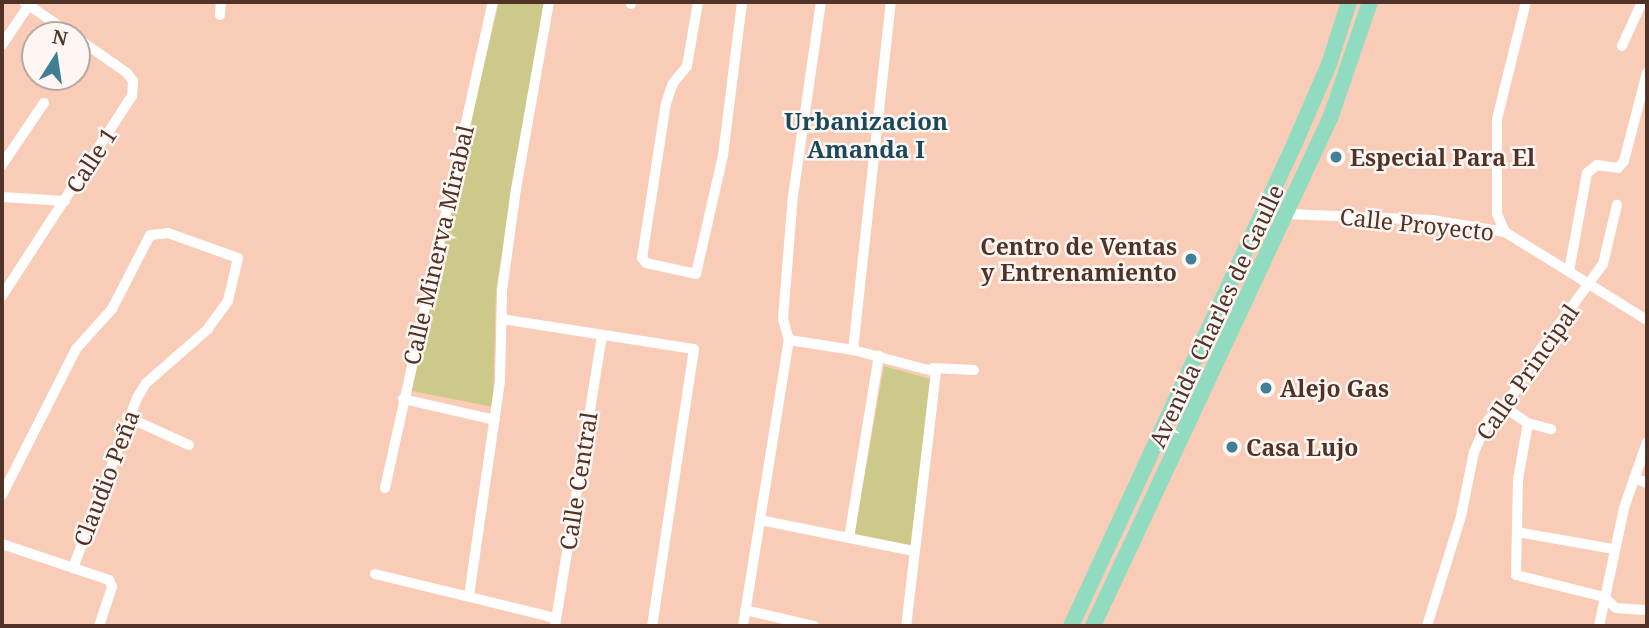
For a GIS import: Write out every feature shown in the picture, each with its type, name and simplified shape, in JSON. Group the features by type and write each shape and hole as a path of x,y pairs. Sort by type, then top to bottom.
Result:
{"main road":[{"name":"Avenida Charles de Gaulle","path":"1071,626 1283,170 1329,64 1349,2"},
{"name":"Avenida Charles de Gaulle","path":"1093,626 1287,214 1344,84 1370,2"},
{"path":"1283,170 1301,179"},
{"path":"1197,354 1218,362"}],"street":[{"path":"220,15 221,2"},
{"name":"Calle Minerva Mirabal","path":"385,488 493,2"},
{"path":"469,596 495,420 502,319 516,189 549,2"},
{"path":"698,2 687,66 673,83 654,162 642,258 662,267 700,272 723,155 742,2"},
{"path":"743,626 789,340 783,319 793,196 821,2"},
{"path":"853,350 891,2"},
{"path":"1505,232 1497,214 1497,119 1526,2"},
{"path":"1622,46 1642,2"},
{"path":"2,45 26,4 51,21"},
{"name":"Calle 1","path":"2,296 134,89 127,73 91,48"},
{"path":"1569,271 1587,173 1597,165 1618,168 1624,161 1647,73"},
{"path":"2,165 44,103"},
{"path":"2,197 65,201"},
{"name":"Calle Principal","path":"1427,626 1461,516 1474,452 1489,419 1508,403 1603,264 1618,205"},
{"name":"Calle Proyecto","path":"1287,214 1432,220 1505,232 1647,320"},
{"name":"Claudio Peña","path":"2,495 76,349 112,309 150,235 156,231 237,258 229,301 208,330 146,383 127,417 73,568"},
{"path":"502,319 691,347 695,352 652,626"},
{"name":"Calle Central","path":"555,622 602,335"},
{"path":"789,340 879,355 934,370 974,370"},
{"path":"849,538 879,355"},
{"path":"906,626 934,370"},
{"path":"404,399 495,420"},
{"path":"1508,403 1510,411 1528,423 1551,429"},
{"path":"127,417 189,445"},
{"path":"1528,423 1518,479 1515,572 1604,597 1616,608 1647,610"},
{"path":"1599,626 1613,549 1647,442"},
{"path":"1634,478 1647,483"},
{"path":"760,520 914,551"},
{"path":"1517,532 1613,549"},
{"path":"2,544 109,580 112,587 99,626"},
{"path":"376,574 469,596 555,622"},
{"path":"745,610 814,626"}],"shaded area":[{"path":"499,2 544,2 496,290 493,407 407,390"},
{"path":"884,366 930,379 911,545 854,534"}],"place":[{"name":"Especial Para El","path":"1336,157"},
{"name":"Centro de Ventas y Entrenamiento","path":"1191,259"},
{"name":"Alejo Gas","path":"1266,388"},
{"name":"Casa Lujo","path":"1232,447"}],"district":[{"name":"Urbanizacion Amanda I","path":"866,135"}]}
